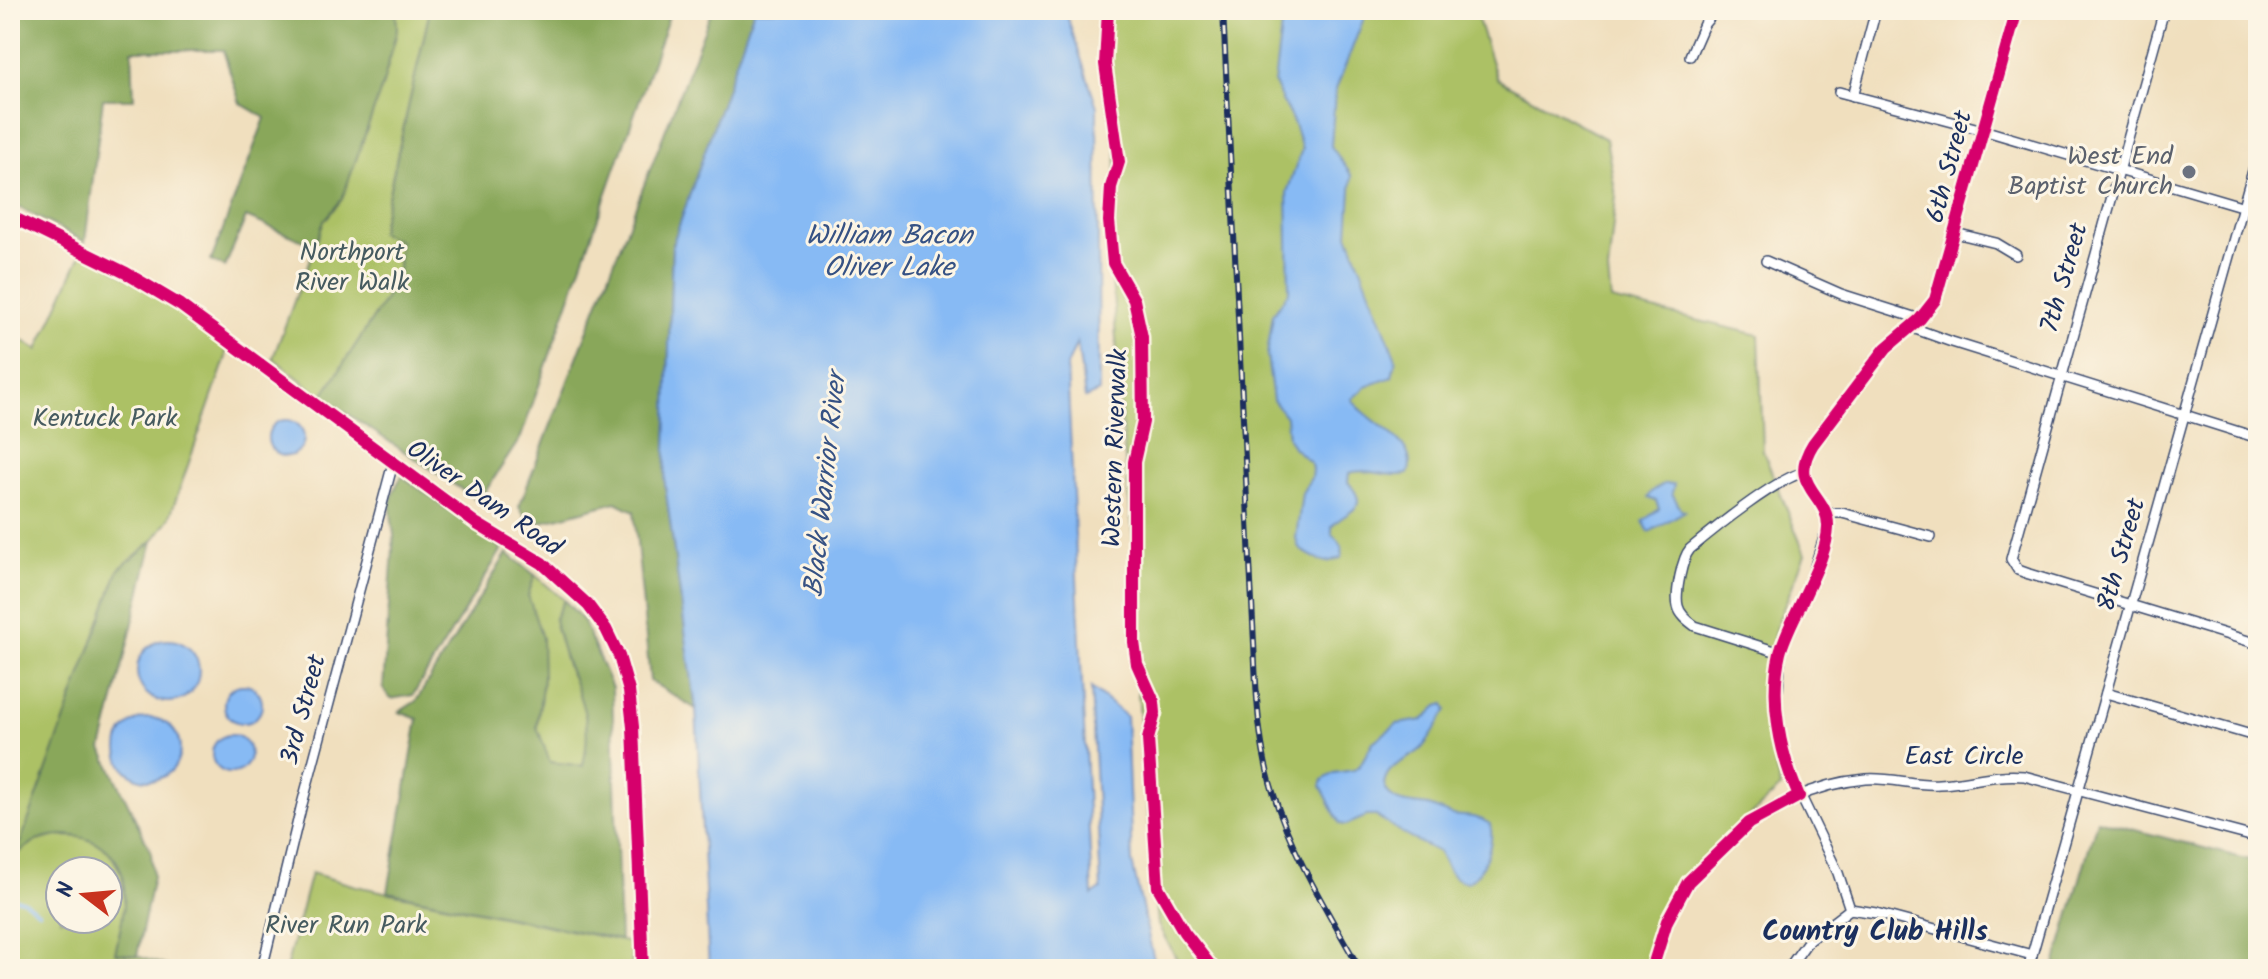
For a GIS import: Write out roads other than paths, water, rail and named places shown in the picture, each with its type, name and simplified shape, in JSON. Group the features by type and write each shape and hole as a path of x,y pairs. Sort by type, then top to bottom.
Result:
{"street":[{"path":"1690,56 1704,24 1716,10"},
{"path":"1853,96 1876,10"},
{"name":"6th Street","path":"1805,472 1807,456 1813,444 1886,348 1920,319 1935,300 2017,10"},
{"name":"7th Street","path":"2131,605 2018,570 2011,559 2164,10"},
{"path":"2244,10 2258,14"},
{"path":"1839,92 1983,130 2258,211"},
{"name":"8th Street","path":"2028,969 2258,153"},
{"name":"Oliver Dam Road","path":"10,216 83,250 180,305 477,524 542,563 588,605 606,629 619,656 629,691 643,969"},
{"path":"1955,233 1996,243 2016,255"},
{"path":"1766,261 1841,294 1920,319"},
{"path":"1910,327 2258,438"},
{"name":"3rd Street","path":"262,969 393,463"},
{"path":"1781,653 1695,626 1685,619 1678,607 1683,560 1690,549 1756,499 1805,472 1810,490 1826,513 1828,525 1825,542 1781,653 1776,682 1777,709 1786,765 1838,873 1850,909"},
{"path":"1826,513 1842,513 1931,537"},
{"path":"2131,605 2258,644"},
{"path":"2106,693 2258,737"},
{"name":"East Circle","path":"1652,969 1667,921 1688,882 1740,831 1799,796 1832,785 1867,779 1939,784 1999,774 2024,776 2258,838"},
{"path":"1788,969 1808,941 1850,909 1876,913 2032,955"},
{"path":"10,968 18,969"}],"water":[{"name":"William Bacon Oliver Lake","path":"754,10 1065,10 1097,107 1099,392 1085,398 1077,342 1067,366 1092,895 1101,889 1091,688 1126,716 1132,862 1156,969 709,969 696,709 665,485 672,246"},
{"path":"1283,10 1367,10 1335,92 1331,146 1352,176 1348,234 1396,359 1392,377 1365,387 1352,399 1400,442 1410,462 1408,474 1349,473 1348,482 1355,491 1358,504 1332,526 1332,534 1343,551 1341,558 1327,562 1302,551 1298,546 1296,538 1302,493 1311,478 1311,463 1293,447 1288,438 1286,417 1273,400 1267,355 1273,314 1289,291 1287,192 1302,149 1294,124 1274,84"},
{"path":"286,420 299,425 304,438 299,451 286,456 273,451 268,438 273,425"},
{"path":"1664,484 1674,484 1672,493 1681,510 1685,511 1649,532 1643,521 1659,509 1656,501 1648,498 1651,492"},
{"path":"162,640 174,640 190,649 197,659 197,683 190,693 174,702 162,702 142,688 137,677 137,665 151,645"},
{"path":"243,685 256,691 262,704 256,717 243,723 230,717 224,704 230,691"},
{"path":"1444,704 1447,710 1424,745 1394,767 1384,784 1396,800 1490,824 1487,856 1479,872 1468,882 1452,875 1439,852 1376,816 1340,824 1321,786 1323,780 1334,773 1354,770 1373,742 1397,724 1423,720"},
{"path":"143,718 155,718 171,727 178,737 178,761 171,771 155,780 143,780 123,766 118,755 118,743 132,723"},
{"path":"231,735 244,741 250,754 244,767 231,773 218,767 212,754 218,741"}],"waterway":[{"path":"10,897 24,901 39,912"}],"railway":[{"path":"1223,10 1256,680 1262,745 1273,792 1290,838 1360,969"}],"place":[{"name":"West End Baptist Church","path":"2189,172"}],"district":[{"name":"Country Club Hills","path":"1875,932"}],"park label":[{"name":"Northport River Walk","path":"352,268"},
{"name":"Kentuck Park","path":"105,419"},
{"name":"River Run Park","path":"346,926"}],"water label":[{"name":"Black Warrior River","path":"826,485"}]}
